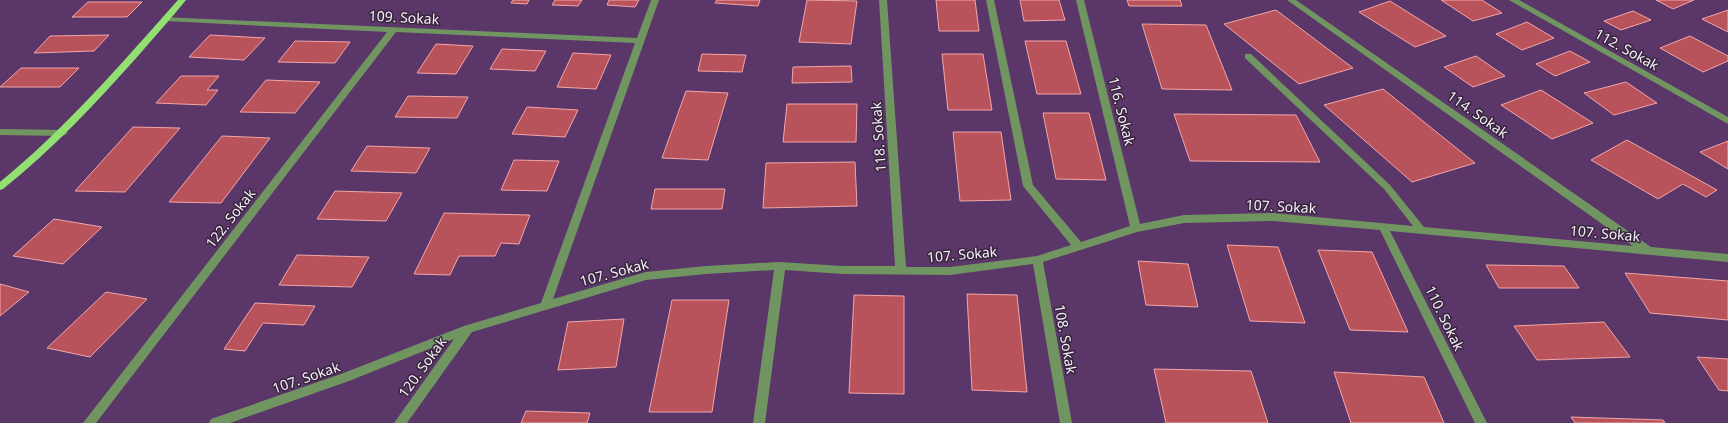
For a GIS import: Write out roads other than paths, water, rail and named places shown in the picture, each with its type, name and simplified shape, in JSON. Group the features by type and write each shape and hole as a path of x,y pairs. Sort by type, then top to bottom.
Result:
{"main road":[{"path":"0,187 64,133 182,0"}],"street":[{"path":"545,306 655,0"},
{"name":"118. Sokak","path":"883,0 901,271"},
{"path":"990,0 1028,186 1078,246"},
{"name":"116. Sokak","path":"1080,0 1136,228"},
{"name":"114. Sokak","path":"1291,0 1649,251"},
{"name":"112. Sokak","path":"1513,0 1728,121"},
{"name":"109. Sokak","path":"165,19 641,41"},
{"name":"122. Sokak","path":"90,423 393,30"},
{"path":"1248,56 1387,187 1402,204 1421,230"},
{"path":"0,132 64,133"},
{"name":"107. Sokak","path":"215,423 345,378 468,329 646,276 706,270 780,266 843,270 950,271 1037,260 1136,228 1184,219 1272,217 1728,258"},
{"name":"110. Sokak","path":"1383,227 1481,423"},
{"name":"108. Sokak","path":"1037,260 1066,423"},
{"path":"759,423 780,266"},
{"name":"120. Sokak","path":"400,423 468,329"}]}
